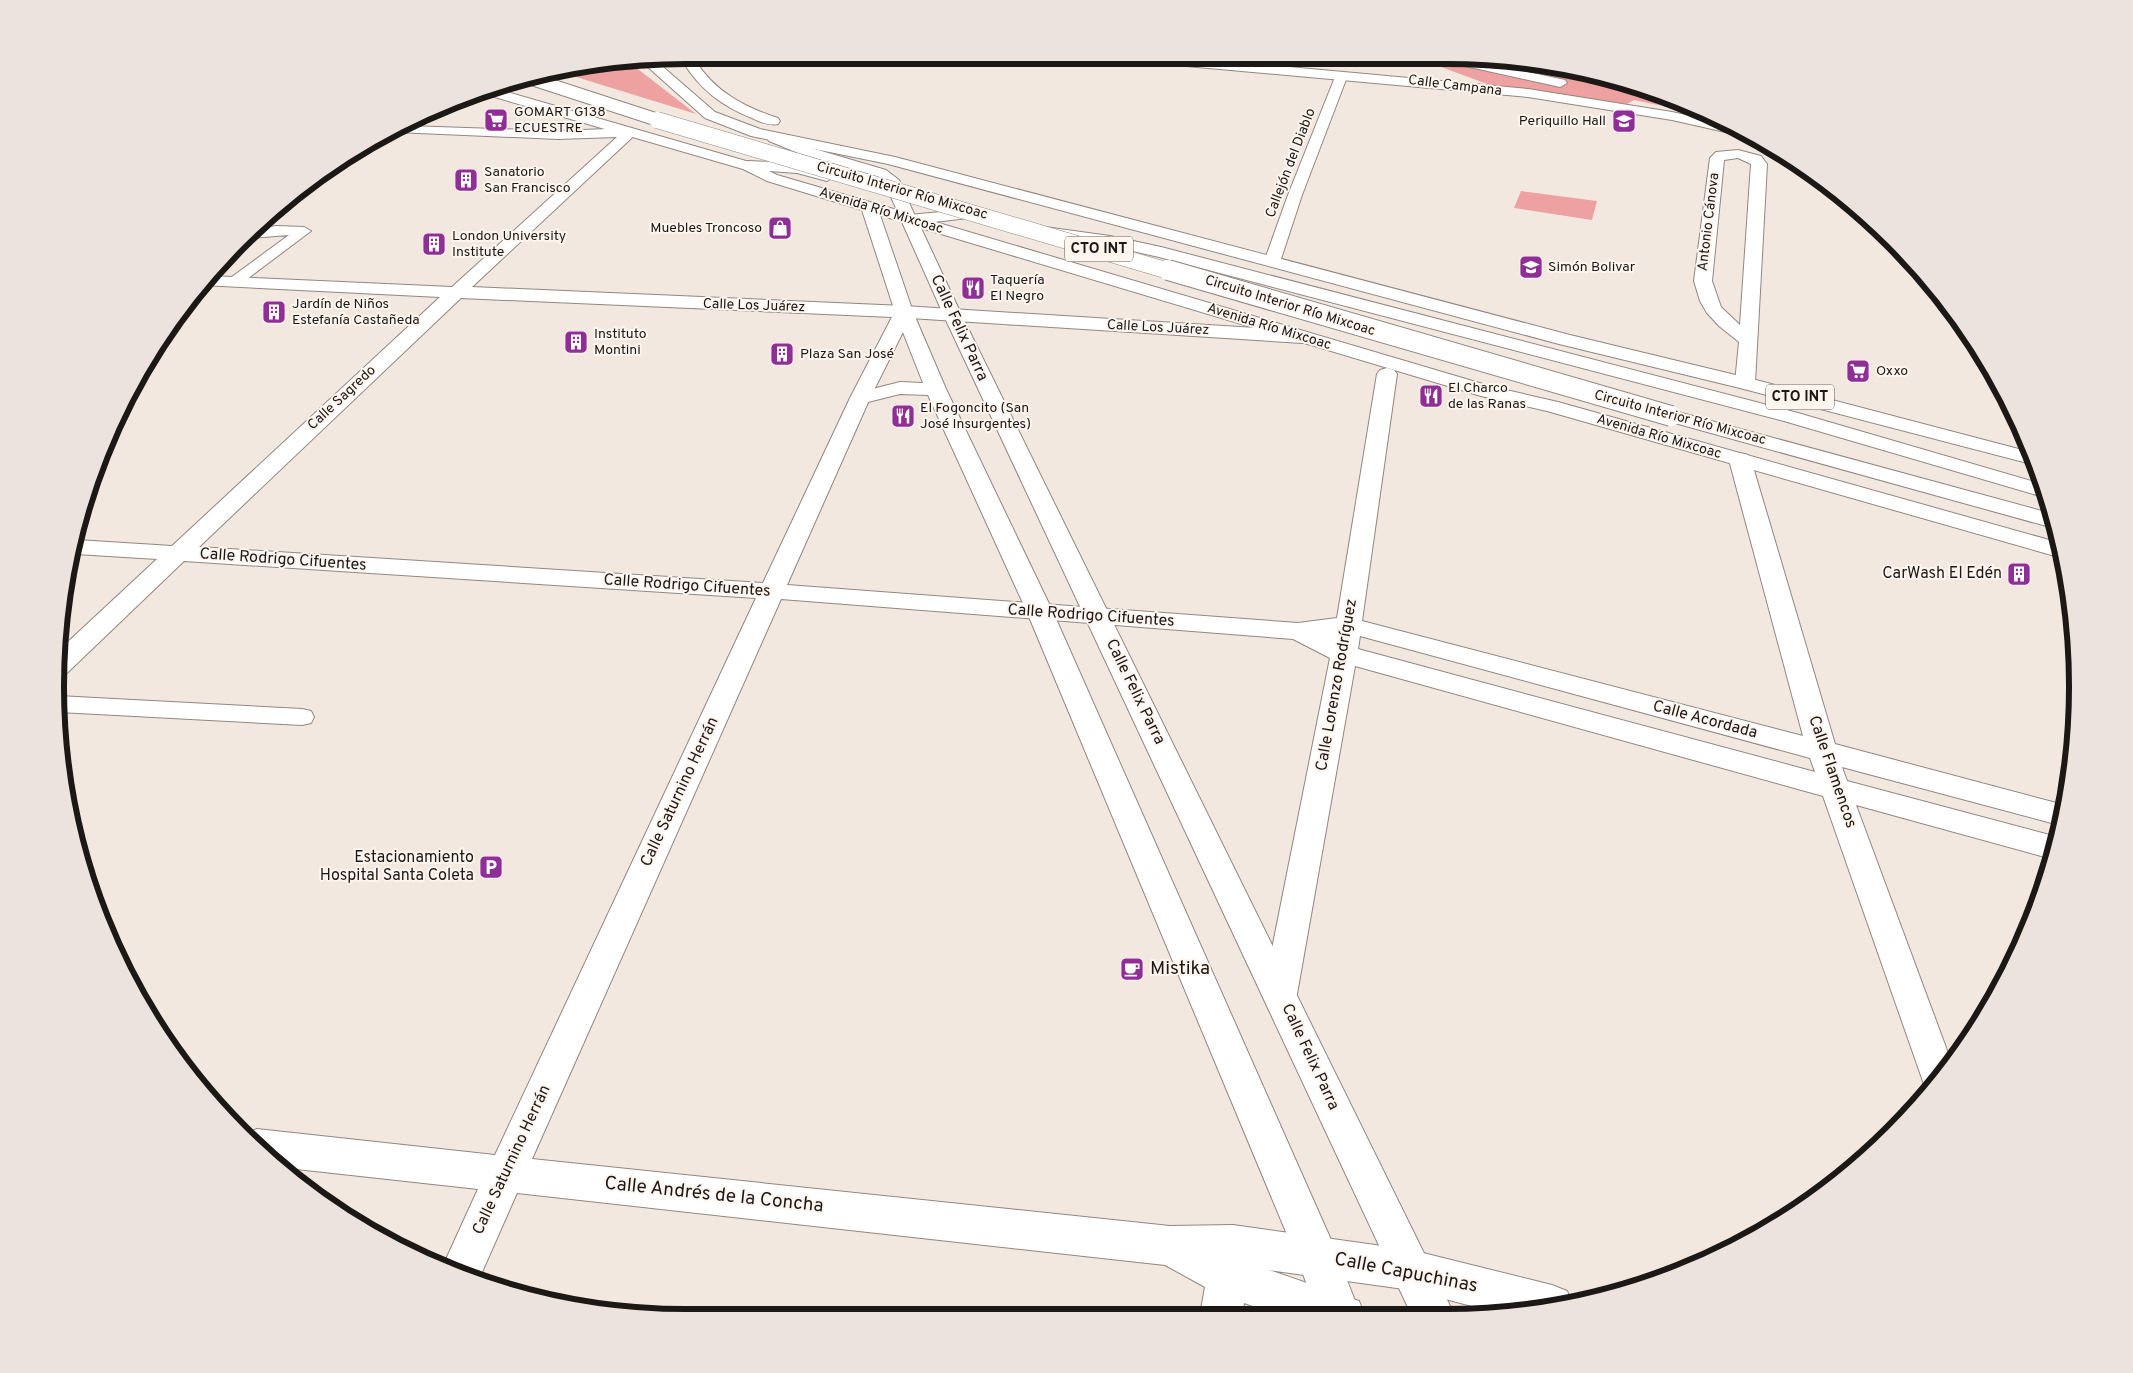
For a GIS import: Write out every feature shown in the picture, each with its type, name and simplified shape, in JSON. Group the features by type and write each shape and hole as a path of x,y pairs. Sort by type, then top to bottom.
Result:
{"main road":[{"name":"CTO INT","path":"691,64 708,88 744,110 795,128 846,141 890,160"},
{"name":"Calle Campana","path":"1206,64 1341,77 1402,80 1625,107 1707,121"},
{"name":"CTO INT","path":"653,65 710,115 735,127 774,138 812,143 890,160 1566,340 1745,383 2025,457"},
{"path":"1492,65 1602,92"},
{"path":"1402,80 1412,67"},
{"name":"Circuito Interior Río Mixcoac","path":"540,82 686,129 1400,339 2046,519"},
{"path":"1539,92 1559,83"},
{"path":"1585,102 1613,86"},
{"name":"Avenida Río Mixcoac","path":"497,93 748,166 772,178 868,208 1488,392 1551,406 2053,549"},
{"path":"407,130 558,135 631,132"},
{"name":"Calle Sagredo","path":"65,660 176,553 631,132"},
{"name":"Calle Felix Parra","path":"774,138 886,175 899,197 953,316 1430,1309"},
{"name":"Antonio Cánova","path":"1745,383 1749,340 1759,164 1751,157 1726,154 1717,158 1702,281 1705,298 1716,315 1749,340"},
{"path":"748,166 798,168 899,197 1023,229 1110,241 1161,252 1792,417 2037,490"},
{"path":"868,208 904,312 936,390 1040,612 1339,1309"},
{"path":"909,220 962,214"},
{"name":"Calle Los Juárez","path":"214,281 454,294 904,312 1302,337"},
{"name":"Calle Saturnino Herrán","path":"463,1268 860,398 904,312"},
{"name":"Calle Lorenzo Rodríguez","path":"1280,994 1344,654 1387,374"},
{"path":"860,398 900,388 936,390"},
{"name":"Calle Flamencos","path":"1740,460 1822,751 1837,788 1936,1072"},
{"name":"Calle Rodrigo Cifuentes","path":"80,548 772,591 1298,631 1348,625"},
{"name":"Calle Acordada","path":"1348,625 2056,813"},
{"name":"Calle Rodrigo Cifuentes","path":"1298,631 1344,654"},
{"name":"Calle Acordada","path":"1344,654 2048,846"},
{"name":"Calle Andrés de la Concha","path":"269,1148 507,1172 1170,1246 1228,1279 1322,1309"},
{"name":"Calle Andrés de la Concha","path":"1228,1279 1317,1256"},
{"name":"Calle Capuchinas","path":"1317,1256 1411,1270 1538,1302"}],"lane":[{"name":"Callejón del Diablo","path":"1272,262 1295,195 1341,77"},
{"path":"234,282 304,231 276,230 260,233"},
{"path":"64,704 302,717"}],"shaded area":[{"path":"1444,64 1487,65 1528,69 1568,76 1608,85 1682,110 1634,100 1627,104 1490,85 1441,67"},
{"path":"634,66 696,114 573,76 605,69"},
{"path":"1521,191 1597,201 1592,220 1514,208"}],"place":[{"name":"GOMART G138 ECUESTRE","path":"496,120"},
{"name":"Periquillo Hall","path":"1624,121"},
{"name":"Sanatorio San Francisco","path":"466,180"},
{"name":"Muebles Troncoso","path":"780,228"},
{"name":"London University Institute","path":"434,244"},
{"name":"Simón Bolivar","path":"1531,267"},
{"name":"Taquería El Negro","path":"973,288"},
{"name":"Jardín de Niños Estefanía Castañeda","path":"274,312"},
{"name":"Instituto Montini","path":"576,342"},
{"name":"Plaza San José","path":"782,354"},
{"name":"Oxxo","path":"1858,371"},
{"name":"El Charco de las Ranas","path":"1431,396"},
{"name":"El Fogoncito (San José Insurgentes)","path":"903,416"},
{"name":"CarWash El Edén","path":"2019,574"},
{"name":"Estacionamiento Hospital Santa Coleta","path":"491,867"},
{"name":"Mistika","path":"1132,969"}]}
